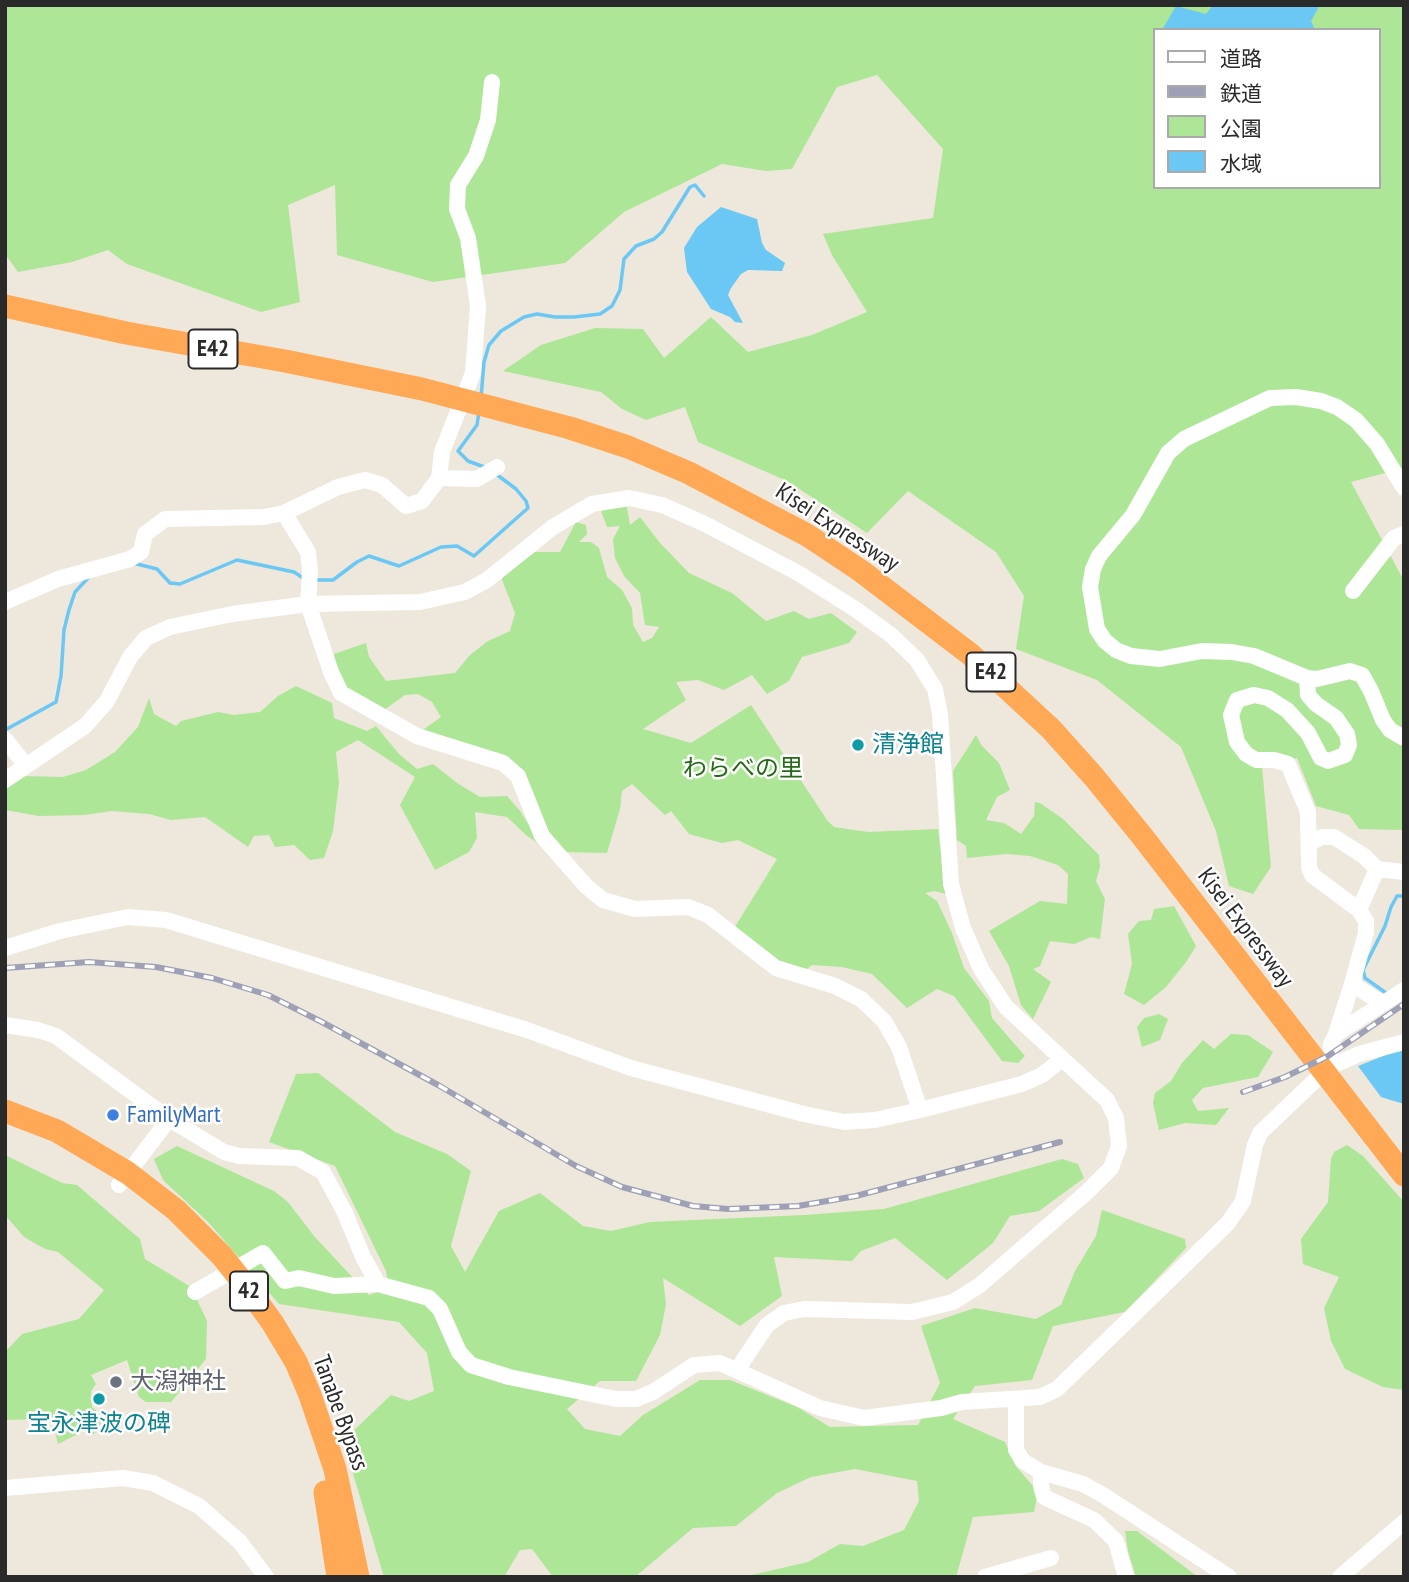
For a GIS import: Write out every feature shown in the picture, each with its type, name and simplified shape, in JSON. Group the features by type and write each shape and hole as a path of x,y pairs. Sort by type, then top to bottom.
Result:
{"highway":[{"name":"Kisei Expressway","path":"5,306 125,333 285,361 422,389 570,428 628,447 689,473 807,535 872,579 970,654 1031,710 1094,777 1404,1175"},
{"name":"Tanabe Bypass","path":"7,1119 65,1152 123,1179 176,1210 222,1256 272,1322 313,1391 345,1471 353,1574"},
{"name":"Tanabe Bypass","path":"123,1179 220,1273 256,1321 305,1405 307,1431 353,1574"}],"street":[{"path":"5,602 58,579 130,559 141,552 145,534 165,519 284,513 338,487 365,480 382,485 406,506 422,501 439,478 442,452 473,373 478,306 467,238 457,209 458,185 475,156 488,120 492,82"},
{"path":"1404,488 1377,444 1356,420 1337,407 1296,397 1270,398 1184,439 1168,453 1133,515 1100,556 1093,569 1090,587 1097,629 1105,641 1116,650 1131,656 1160,659 1202,651 1232,652 1254,656 1307,678 1317,679 1350,671 1362,675 1383,720 1390,730 1404,738"},
{"path":"439,478 477,480 490,472"},
{"path":"5,780 85,726 107,701 130,657 146,638 170,626 308,596 419,602 465,592 487,580 554,527 592,504 629,498 662,505 694,519 798,573 891,635 917,660 935,689 940,713 951,884 963,928 981,969 1006,1007 1107,1100 1116,1118 1119,1146 1111,1168 1087,1192 980,1285 953,1302 912,1312 804,1310 784,1313 766,1325 737,1370"},
{"path":"284,513 309,552 308,596 331,672 341,693 417,736 503,763 517,776 542,836 586,886 603,900 635,909 688,907 708,915 776,968 835,986 861,999 884,1021 899,1047 920,1110"},
{"path":"1353,591 1394,538 1404,534"},
{"path":"1307,678 1308,695 1336,718 1347,734 1349,746 1345,755 1338,759 1328,761 1321,758 1308,733 1287,710 1268,698 1254,695 1237,700 1230,715 1237,742 1246,754 1256,760 1275,760 1288,764 1308,812 1309,867 1312,875 1359,910 1366,921 1366,933 1352,984 1331,1044 1328,1068"},
{"path":"5,739 26,766"},
{"path":"1309,843 1322,837 1334,838 1364,856 1377,869 1404,872"},
{"path":"1359,910 1377,869"},
{"path":"5,948 60,931 128,917 166,920 527,1030 631,1068 844,1122 875,1120 1022,1084 1042,1075 1061,1060"},
{"path":"1352,984 1383,1004"},
{"path":"1336,1034 1404,990"},
{"path":"5,1025 56,1036 169,1119 224,1152 239,1156 298,1158 324,1172 378,1284"},
{"path":"195,1292 263,1253 285,1281 299,1278 334,1286 378,1284 429,1298 440,1309 459,1352 471,1365 509,1377 616,1399 636,1399 653,1392 694,1365 720,1363 820,1408 864,1418 941,1408 962,1402 1040,1397 1057,1389 1228,1223 1243,1201 1260,1133 1328,1068 1359,1054 1404,1042"},
{"path":"123,1179 169,1119"},
{"path":"1016,1400 1016,1450 1023,1461 1041,1472 1083,1484 1103,1494 1229,1577"},
{"path":"1041,1472 1044,1497 1094,1520 1116,1541 1126,1577"},
{"path":"5,1488 124,1478 153,1483 199,1506 240,1542 266,1577"},
{"path":"1340,1577 1404,1522"},
{"path":"985,1577 1035,1570 1051,1558"}],"green space":[{"path":"5,5 1404,5 1404,468 1351,482 1404,581 1404,830 1359,829 1349,815 1316,806 1297,758 1262,766 1271,867 1253,894 1229,886 1216,831 1181,747 1097,680 1016,649 1024,596 996,552 908,491 867,533 787,481 698,442 685,407 646,420 622,409 601,392 503,371 541,345 595,328 643,329 664,358 711,317 748,352 812,335 867,312 832,255 823,234 933,218 943,149 877,75 837,87 792,169 766,171 722,164 624,212 565,263 433,282 337,255 335,185 288,205 300,302 261,312 127,264 108,250 72,262 18,272 5,254"},
{"name":"わらべの里","path":"627,507 630,525 640,517 689,573 732,593 766,621 794,611 809,619 831,613 857,632 849,643 802,657 789,681 767,694 752,675 724,690 698,680 676,682 686,700 643,729 691,743 751,705 834,827 868,832 938,829 946,894 934,891 925,893 937,901 964,968 989,1001 992,1018 1025,1056 1018,1063 1002,1061 954,996 937,989 907,1008 872,974 842,967 812,965 803,972 780,963 733,930 777,859 738,840 722,843 689,834 671,811 665,815 632,784 622,791 620,809 607,853 563,852 542,821 523,774 499,753 420,732 441,717 432,702 418,694 405,695 384,710 345,688 336,670 334,654 366,643 369,657 386,681 455,673 470,655 488,641 510,631 515,613 501,577 535,552 560,552 576,522 586,525 587,534 579,542 591,542 599,548 607,577 622,590 632,608 633,625 643,642 652,638 659,627 645,625 640,593 624,576 615,558 613,539 620,526 607,527 601,511"},
{"path":"296,686 332,703 334,718 367,731 376,726 399,754 417,769 433,764 480,797 507,796 543,847 507,817 475,812 477,838 469,852 435,870 400,805 415,777 358,740 336,752 339,783 333,831 324,858 310,860 294,845 275,847 269,835 254,836 248,847 205,817 171,820 149,814 111,811 85,815 39,816 5,810 5,790 22,776 63,777 86,770 115,752 138,727 149,698 154,714 176,726 181,721 218,712 234,715 260,712 278,696"},
{"path":"976,735 982,746 999,763 1010,790 997,797 986,820 1004,823 1021,834 1034,816 1035,802 1040,803 1063,819 1099,855 1100,867 1096,881 1105,899 1100,939 1091,937 1074,944 1050,941 1040,966 1033,969 1051,982 1033,1019 1021,1005 1009,966 989,931 1040,901 1067,904 1068,874 1058,865 1030,856 1007,854 967,858 966,846 957,840 953,771"},
{"path":"1174,906 1196,946 1166,987 1144,1005 1124,994 1132,964 1128,934 1139,921 1151,920 1154,909"},
{"path":"1159,1014 1168,1019 1160,1040 1142,1047 1137,1027 1144,1018"},
{"path":"1231,1034 1248,1035 1273,1052 1258,1077 1203,1088 1192,1100 1198,1111 1229,1108 1216,1125 1185,1123 1159,1130 1153,1103 1155,1093 1171,1081 1182,1063 1203,1040 1214,1049"},
{"path":"318,1073 395,1132 447,1154 471,1171 451,1246 465,1272 499,1211 540,1193 583,1226 611,1231 650,1222 884,1209 1062,1159 1078,1164 1084,1178 1039,1211 1010,1216 993,1243 947,1280 895,1238 861,1251 852,1261 774,1257 782,1296 740,1326 663,1278 666,1304 660,1335 636,1381 600,1381 567,1409 585,1429 620,1436 643,1415 700,1380 730,1380 797,1407 830,1427 918,1425 940,1383 921,1326 975,1308 1036,1319 1061,1305 1075,1271 1096,1236 1102,1210 1185,1239 1186,1248 1125,1312 1053,1326 1032,1380 975,1386 953,1419 1005,1442 1015,1465 1038,1492 1034,1512 973,1517 956,1577 743,1577 808,1562 840,1544 863,1546 904,1530 919,1501 917,1481 855,1469 811,1477 777,1493 736,1526 693,1528 635,1577 553,1577 532,1549 520,1550 504,1577 384,1577 345,1447 349,1435 391,1395 409,1401 434,1391 427,1353 399,1322 279,1304 209,1223 163,1180 154,1159 177,1146 274,1191 288,1202 314,1236 369,1295 389,1288 386,1271 335,1166 269,1142 296,1074"},
{"path":"1347,1145 1363,1156 1404,1202 1404,1390 1383,1387 1345,1369 1331,1341 1324,1308 1339,1277 1303,1264 1301,1239 1328,1202 1331,1159 1334,1152"},
{"path":"5,1155 62,1183 77,1185 140,1239 145,1259 191,1287 207,1321 206,1359 171,1402 146,1402 139,1397 127,1360 91,1375 96,1384 91,1391 92,1407 104,1417 94,1434 84,1431 58,1444 53,1424 39,1419 5,1420 5,1352 22,1334 79,1319 104,1290 58,1252 45,1249 24,1237 5,1215"},
{"path":"1125,1531 1137,1531 1198,1577 1136,1577"}],"water":[{"path":"1213,5 1320,5 1311,21 1314,28 1163,28 1176,6 1206,14"},
{"path":"721,207 757,219 766,250 785,263 782,271 748,270 741,274 731,288 728,295 743,323 735,322 711,309 687,272 684,248 697,227"},
{"path":"1404,1050 1404,1104 1381,1097 1358,1066"}],"waterway":[{"path":"481,398 484,362 489,345 501,331 524,317 537,314 555,317 600,314 612,306 620,290 624,259 636,246 654,239 662,232 690,187 695,185 704,196"},
{"path":"479,412 477,425 458,451 468,461 487,468"},
{"path":"314,580 333,580 369,556 399,566 441,547 457,546 474,556 528,508 516,489 496,474"},
{"path":"133,563 157,569 170,583 180,584 237,560 294,572 303,578"},
{"path":"5,730 56,702 64,630 69,610 75,592 89,577"},
{"path":"1386,993 1365,978 1363,970 1397,896 1404,896"}],"railway":[{"path":"5,968 89,962 156,967 212,978 268,995 438,1085 576,1166 622,1187 693,1206 728,1209 798,1206 856,1196 1060,1142"},
{"path":"1243,1092 1285,1077 1328,1056 1404,1004"}],"place":[{"name":"清浄館","path":"858,745"},
{"name":"FamilyMart","path":"113,1115"},
{"name":"大潟神社","path":"116,1382"},
{"name":"宝永津波の碑","path":"99,1399"}]}
